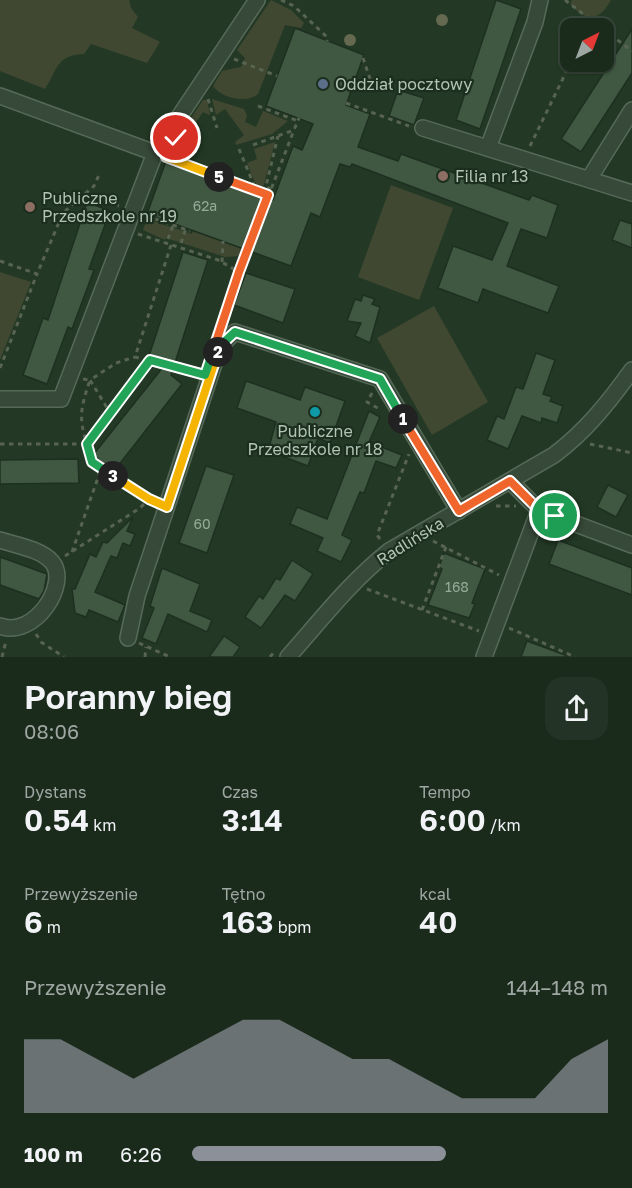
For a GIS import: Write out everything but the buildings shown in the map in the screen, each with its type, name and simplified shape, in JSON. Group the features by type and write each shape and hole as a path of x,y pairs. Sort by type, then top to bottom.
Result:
{"street":[{"path":"0,399 61,399 127,230 140,214 160,153 257,0"},
{"path":"488,148 535,22 540,0"},
{"path":"0,96 160,153"},
{"path":"589,179 632,110"},
{"path":"417,127 632,193"},
{"path":"128,638 137,596 220,346 235,332 380,379 459,511"},
{"name":"Radlińska","path":"288,657 349,586 389,551 510,481 574,440 603,411 632,370"},
{"path":"510,481 539,510 632,545"},
{"path":"484,657 539,510"},
{"path":"0,540 46,556 54,564 58,578 44,611 30,625 6,628 0,626"},
{"name":"Radlińska","path":"294,657 307,635"}],"path":[{"path":"281,0 294,6 328,38 327,41"},
{"path":"565,0 588,18"},
{"path":"614,37 632,51"},
{"path":"363,58 371,82"},
{"path":"244,62 277,76"},
{"path":"523,161 566,72"},
{"path":"200,101 206,92 216,128"},
{"path":"346,103 417,127"},
{"path":"222,328 239,272 298,120 258,106"},
{"path":"253,145 294,130"},
{"path":"270,190 266,186 278,136"},
{"path":"239,149 256,190"},
{"path":"160,153 170,159 268,195"},
{"path":"0,368 63,213 94,186 99,174"},
{"path":"83,196 107,201 190,231"},
{"path":"135,357 174,224"},
{"path":"180,245 186,228"},
{"path":"127,230 180,245 222,262 239,272"},
{"path":"222,262 223,241"},
{"path":"0,261 37,274"},
{"path":"167,507 149,499 92,462 81,426 80,410 90,380 116,363 135,357 205,375"},
{"path":"87,444 109,411 150,360"},
{"path":"90,380 109,411"},
{"path":"0,444 87,444"},
{"path":"590,444 632,453"},
{"path":"389,551 377,535 409,452"},
{"path":"72,552 101,469"},
{"path":"54,564 140,508 149,499"},
{"path":"422,610 446,547"},
{"path":"362,588 492,636"},
{"path":"506,601 508,627 575,657"},
{"path":"30,625 41,642 64,657"},
{"path":"128,638 170,657"},
{"path":"145,657 146,647"}],"green space":[{"path":"0,0 129,0 131,8 138,17 132,28 160,42 147,63 91,44 84,54 63,60 45,89 0,71"},
{"path":"271,0 291,10 304,23 301,28 285,25 258,94 241,99 222,94 213,86 222,71 241,67 245,58 237,50"},
{"path":"572,0 611,0 602,12 592,17 576,10 570,4"},
{"path":"212,99 244,109 247,116 245,122 256,127 263,111 288,121 272,134 236,145 235,142 244,135 225,109 216,115"},
{"path":"203,100 207,100 210,114 203,112 187,136 183,130"},
{"path":"275,142 263,188 256,185 247,163 257,159 254,149"},
{"path":"391,185 453,208 419,300 358,277"},
{"path":"147,219 192,234 193,230 243,249 240,256 225,257 166,238 165,240 143,230"},
{"path":"0,272 31,282 0,360"},
{"path":"434,306 488,402 432,435 377,338"}],"place":[{"name":"Oddział pocztowy","path":"323,84"},
{"name":"Filia nr 13","path":"443,176"},
{"name":"Publiczne Przedszkole nr 19","path":"30,207"},
{"name":"Publiczne Przedszkole nr 18","path":"315,412"}],"route":[{"path":"176,138 166,153 166,157 268,195 239,272 205,375 150,360 93,432 87,444 92,462 149,499 167,507 220,346 235,332 380,379 459,511 510,481 539,510 555,516"}]}
